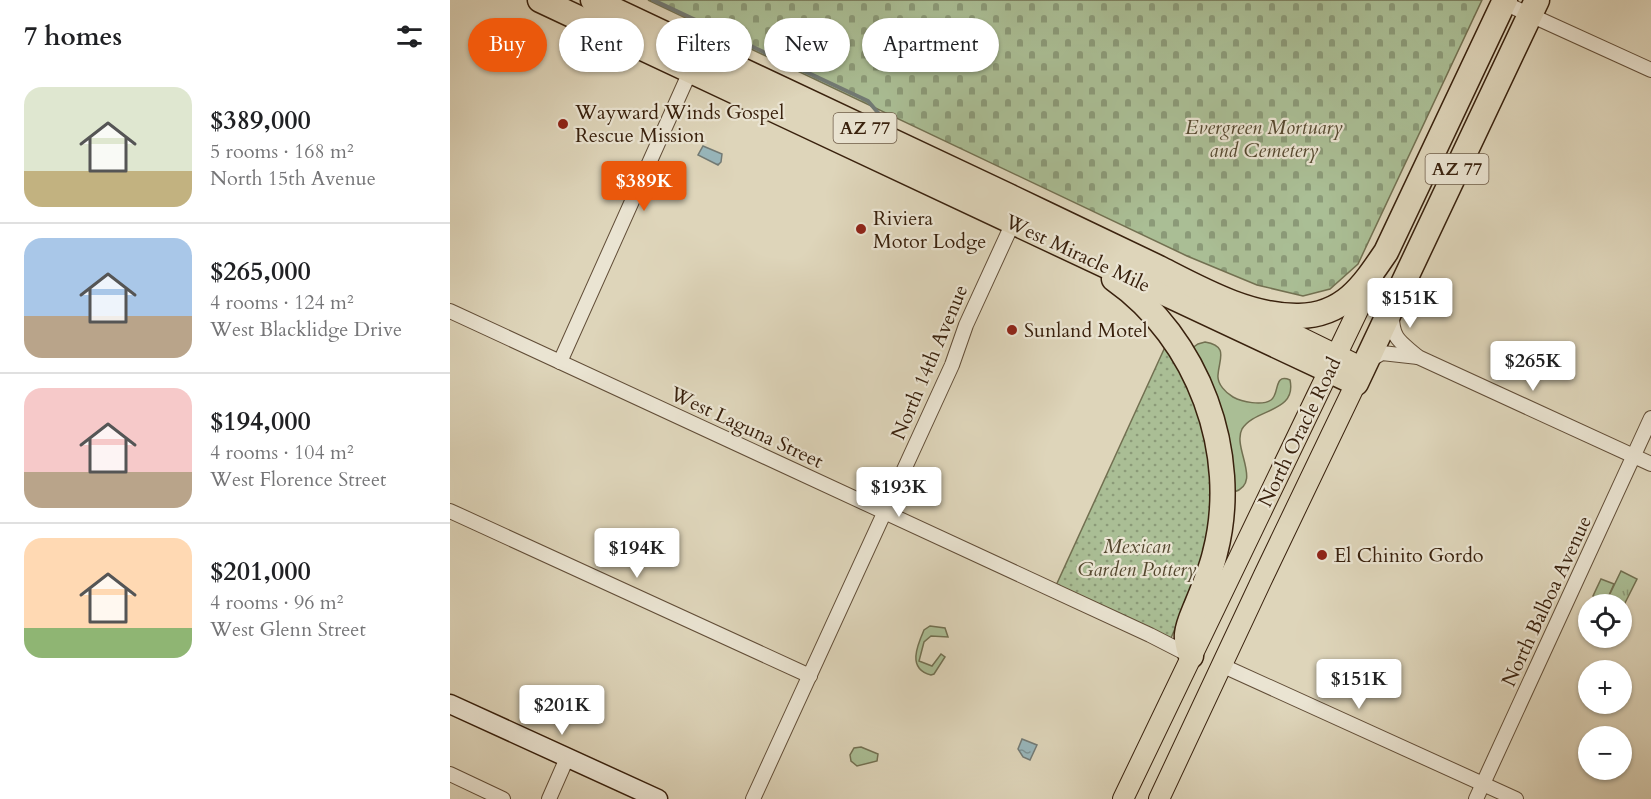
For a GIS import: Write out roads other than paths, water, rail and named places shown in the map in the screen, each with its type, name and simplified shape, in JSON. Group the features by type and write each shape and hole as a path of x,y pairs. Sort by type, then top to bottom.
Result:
{"highway":[{"name":"West Miracle Mile","path":"540,0 656,46"},
{"name":"West Miracle Mile","path":"593,0 656,38"},
{"name":"North Oracle Road","path":"1386,252 1504,1"},
{"name":"North Oracle Road","path":"1362,371 1534,8"},
{"name":"West Miracle Mile","path":"717,72 1017,213 1227,302"},
{"name":"West Miracle Mile","path":"1017,213 1072,250 1332,362 1362,371"},
{"path":"1072,250 1133,294 1159,321 1195,376 1214,426 1222,468 1222,516 1216,551 1188,627 1187,643 1191,656"},
{"name":"AZ 77","path":"1227,302 1287,316 1315,315 1342,304 1354,295 1386,252"}],"main road":[{"name":"North Oracle Road","path":"1123,799 1386,252"},
{"name":"West Miracle Mile","path":"1227,302 1332,362"},
{"name":"North Oracle Road","path":"1159,799 1221,664 1362,371"}],"street":[{"path":"1504,1 1534,8 1651,70"},
{"path":"560,362 689,72"},
{"name":"North 14th Avenue","path":"753,799 952,365 966,325 1017,213"},
{"path":"1393,304 1392,327 1395,336 1418,357 1651,464"},
{"name":"West Laguna Street","path":"450,311 1191,656"},
{"path":"1362,371 1382,353 1418,357"},
{"name":"North Balboa Avenue","path":"1476,799 1651,418"},
{"path":"450,511 810,676"},
{"path":"1221,664 1516,799"},
{"path":"450,704 658,799"},
{"path":"549,799 567,758"},
{"path":"451,776 503,799"}],"water":[{"path":"703,146 722,154 718,165 698,155"},
{"path":"1022,739 1037,745 1030,760 1023,757 1018,749"}],"waterway":[{"path":"653,0 868,101 880,115"}],"place":[{"name":"Wayward Winds Gospel Rescue Mission","path":"563,124"},
{"name":"Riviera Motor Lodge","path":"861,229"},
{"name":"Sunland Motel","path":"1012,330"},
{"name":"El Chinito Gordo","path":"1322,555"}],"park label":[{"name":"Evergreen Mortuary and Cemetery","path":"1264,138"},
{"name":"Mexican Garden Pottery","path":"1137,558"}]}
